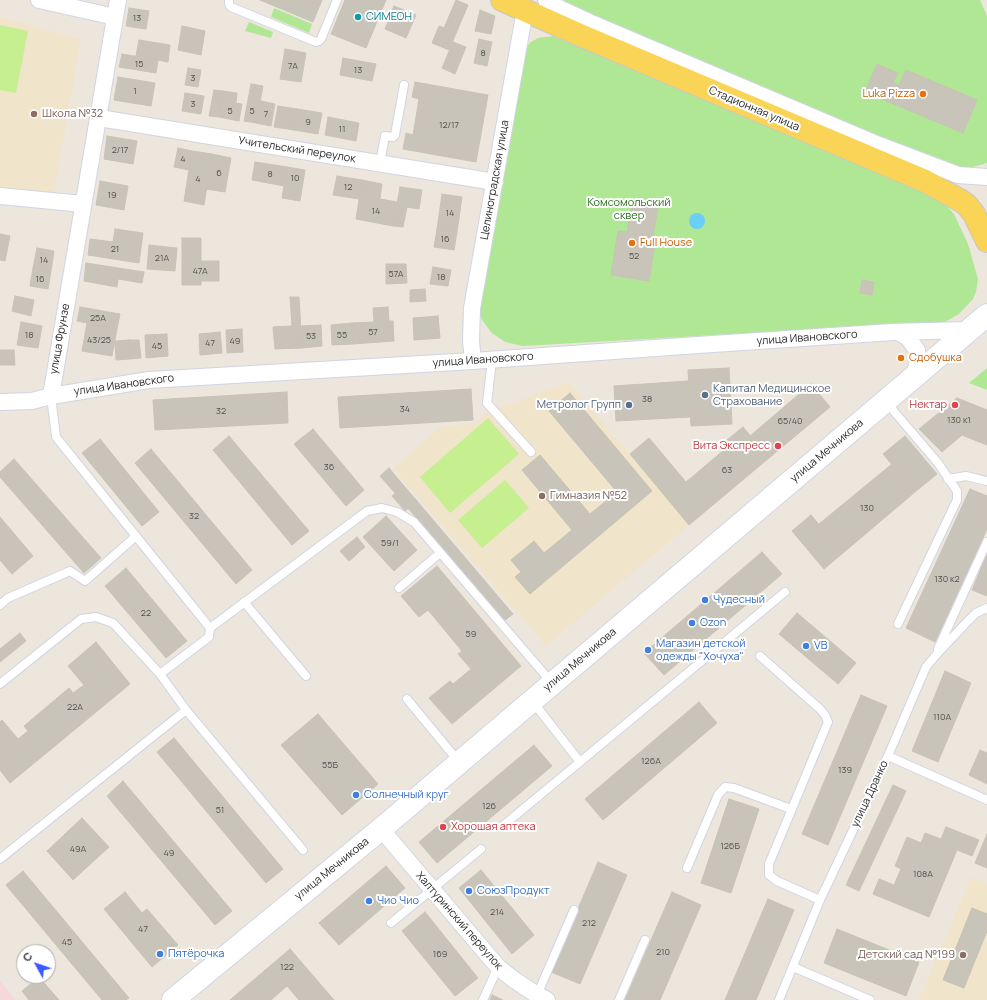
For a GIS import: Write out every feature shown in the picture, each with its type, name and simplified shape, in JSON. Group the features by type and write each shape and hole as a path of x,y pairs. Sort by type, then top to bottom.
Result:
{"main road":[{"name":"Стадионная улица","path":"502,0 527,5 580,35 925,181 966,204 974,214 987,241"},
{"name":"улица Мечникова","path":"173,1000 381,829 885,401 981,317"}],"street":[{"path":"39,0 115,17"},
{"name":"улица Фрунзе","path":"51,396 118,0"},
{"name":"Стадионная улица","path":"546,0 589,22 879,145 958,175 987,177"},
{"name":"Целиноградская улица","path":"473,361 471,341 472,308 527,5"},
{"name":"Учительский переулок","path":"99,118 495,182"},
{"path":"0,196 83,204"},
{"name":"улица Ивановского","path":"0,402 32,401 51,396 149,380 492,360 698,345 900,333 981,317"},
{"path":"900,333 908,338 917,350 918,362 913,377"},
{"name":"Халтуринский переулок","path":"381,829 498,967 542,998"}],"lane":[{"path":"229,0 231,7 316,42 321,39 337,0"},
{"path":"380,163 385,136 395,136 404,85"},
{"path":"492,360 487,403 531,452"},
{"name":"улица Фрунзе","path":"51,396 56,437 210,628"},
{"path":"885,401 938,463 957,491 957,500 898,624"},
{"path":"948,479 966,476 987,481"},
{"path":"160,674 209,637 210,628 244,602 367,511 382,508 397,512 414,522 552,684"},
{"path":"0,605 8,598 70,570 85,581 136,536"},
{"path":"936,655 987,542"},
{"path":"399,588 440,553"},
{"path":"505,824 785,592"},
{"path":"244,602 306,676"},
{"name":"улица Дранко","path":"781,999 820,900 888,756 926,667 976,613 987,608"},
{"path":"0,684 81,619 96,617 113,623 160,674 186,710 303,850"},
{"path":"760,656 820,709 828,722 769,864 769,875 777,881 820,900"},
{"path":"407,699 460,762"},
{"path":"532,701 580,762"},
{"path":"0,859 186,710"},
{"path":"888,756 987,800"},
{"path":"687,868 718,795 725,787 734,788 791,809"},
{"path":"391,923 481,849"},
{"path":"542,998 574,910"},
{"path":"619,1000 645,940"},
{"path":"483,1000 498,967"},
{"path":"793,967 870,1000"}],"shaded area":[{"name":"Школа №32","path":"0,17 81,39 54,194 0,189"},
{"name":"Гимназия №52","path":"569,382 689,525 546,646 393,468 441,427 475,423 488,412"},
{"name":"Детский сад №199","path":"971,877 987,884 987,1000 919,1000"},
{"path":"0,981 16,1000 0,1000"}],"green space":[{"path":"560,0 980,0 987,16 987,163 973,167 956,167 938,162 567,6"},
{"path":"274,8 312,24 309,33 271,17"},
{"path":"249,22 273,32 271,38 245,31"},
{"path":"0,25 28,31 16,93 0,90"},
{"name":"Комсомольский сквер","path":"553,36 930,193 944,203 954,214 968,244 978,279 976,292 973,299 959,314 945,322 523,346 505,342 492,333 482,320 478,311 525,48 538,38"},
{"path":"987,368 987,390 969,383"},
{"path":"488,418 519,454 450,513 420,477"},
{"path":"505,480 529,508 482,548 458,520"}],"water":[{"path":"697,213 703,215 705,221 703,227 697,229 691,227 689,221 691,215"}],"building":[{"path":"260,0 322,0 313,22"},
{"name":"СИМЕОН","path":"345,0 386,0 366,48 331,34"},
{"path":"456,0 468,5 449,50 432,43 439,26 444,28"},
{"path":"394,6 416,15 406,38 385,29"},
{"path":"129,8 149,11 146,29 126,26"},
{"path":"480,10 495,16 491,34 475,31"},
{"path":"182,26 205,31 201,55 178,50"},
{"path":"479,39 492,42 487,66 474,63"},
{"path":"139,40 170,45 168,62 136,56"},
{"path":"453,42 466,47 455,74 442,68"},
{"path":"285,49 306,53 301,82 280,79"},
{"path":"122,54 158,60 156,73 119,67"},
{"path":"343,58 376,64 372,81 340,75"},
{"path":"877,64 898,73 893,82 899,85 906,70 977,100 963,133 865,92"},
{"path":"188,68 201,70 198,87 185,85"},
{"path":"118,77 155,83 151,106 114,100"},
{"path":"415,82 488,95 476,162 403,149 406,133 413,135 419,99 412,97"},
{"path":"251,84 263,86 256,123 244,121"},
{"path":"214,90 223,91 219,117 209,116"},
{"path":"223,91 237,93 236,103 242,104 239,121 219,117"},
{"path":"185,93 204,96 201,114 182,111"},
{"path":"261,101 275,104 271,126 256,123"},
{"path":"278,106 297,109 294,130 274,127"},
{"path":"297,109 322,113 318,134 294,130"},
{"path":"328,117 359,123 356,141 325,135"},
{"path":"107,136 137,141 133,164 104,159"},
{"path":"178,148 192,151 189,170 174,167"},
{"path":"192,151 212,154 204,205 184,201"},
{"path":"212,154 231,158 225,192 206,189"},
{"path":"255,162 287,167 284,186 252,180"},
{"path":"287,167 305,170 300,201 282,198"},
{"path":"337,176 362,180 359,199 333,195"},
{"path":"362,180 382,184 380,199 397,202 393,226 356,219"},
{"path":"100,181 128,186 124,210 96,205"},
{"path":"400,187 422,190 419,209 407,207 403,227 393,226"},
{"path":"442,194 462,197 457,232 437,229"},
{"path":"632,203 658,207 653,236 656,237 649,281 611,275 618,231 627,232"},
{"path":"115,229 143,233 139,263 88,255 90,239 113,242"},
{"path":"437,229 457,232 454,250 434,247"},
{"path":"0,234 10,236 5,261 0,260"},
{"path":"182,238 201,238 201,261 219,261 219,281 201,281 201,285 182,285"},
{"path":"149,245 177,248 175,271 147,269"},
{"path":"37,248 54,251 51,271 33,268"},
{"path":"86,263 144,272 142,283 118,279 117,287 84,281"},
{"path":"386,264 406,264 407,283 386,284"},
{"path":"433,267 451,270 448,286 430,284"},
{"path":"33,268 51,271 48,289 30,286"},
{"path":"862,280 874,282 872,295 860,293"},
{"path":"425,289 426,301 410,302 410,290"},
{"path":"15,296 34,300 31,316 12,311"},
{"path":"290,297 299,297 302,348 275,349 273,327 292,326"},
{"path":"80,307 120,314 117,329 77,321"},
{"path":"388,307 389,321 393,321 394,341 353,344 352,323 374,322 373,308"},
{"path":"438,316 440,338 414,340 413,318"},
{"path":"21,322 42,326 38,348 17,345"},
{"path":"87,323 117,329 112,356 82,351"},
{"path":"352,323 353,344 332,345 331,325"},
{"path":"321,325 322,346 302,348 301,326"},
{"path":"242,329 243,352 227,353 226,330"},
{"path":"220,332 222,353 200,355 199,334"},
{"path":"167,334 168,356 146,358 145,335"},
{"path":"129,340 139,340 141,358 130,359"},
{"path":"129,340 130,359 116,360 115,341"},
{"path":"0,350 14,350 15,365 0,365"},
{"path":"729,368 732,424 691,426 688,370"},
{"path":"688,381 690,417 616,421 614,386"},
{"path":"811,384 830,407 769,458 750,436"},
{"path":"471,389 473,420 340,428 338,397"},
{"path":"287,392 288,423 155,430 153,400"},
{"path":"570,393 652,491 530,594 515,577 521,572 511,560 534,541 544,553 572,530 522,470 540,455 590,514 617,492 549,411"},
{"path":"957,398 987,410 987,445 962,435 942,452 919,429"},
{"path":"743,427 769,458 689,525 630,454 649,438 686,482 731,444 727,440"},
{"path":"313,429 364,490 346,506 294,444"},
{"path":"229,436 309,531 292,545 213,450"},
{"path":"905,436 937,474 915,492 883,454"},
{"path":"100,439 159,512 142,526 82,453"},
{"path":"151,449 252,570 236,584 135,463"},
{"path":"14,459 101,558 84,573 0,477 0,472"},
{"path":"892,464 915,492 843,553 819,524"},
{"path":"389,468 404,486 395,493 380,476"},
{"path":"404,486 417,501 405,511 392,496"},
{"path":"970,489 987,496 987,529 935,642 906,628"},
{"path":"417,501 513,614 504,621 408,508"},
{"path":"811,515 843,553 824,569 792,531"},
{"path":"386,516 417,550 394,571 363,537"},
{"path":"0,517 33,556 12,574 0,560"},
{"path":"357,537 365,547 360,551 351,542"},
{"path":"351,542 360,551 355,556 346,546"},
{"path":"346,546 355,556 349,561 340,551"},
{"path":"762,552 782,574 664,675 644,653"},
{"path":"987,554 987,596 972,590"},
{"path":"437,566 521,666 452,724 429,698 450,681 453,684 471,669 458,654 462,651 428,610 419,617 401,596"},
{"path":"126,568 187,641 166,658 105,586"},
{"path":"797,613 856,663 838,684 779,634"},
{"path":"20,633 26,641 0,662 0,649"},
{"path":"96,642 130,684 10,783 0,770 0,722 2,720 18,739 28,731 24,726 69,688 73,693 84,685 68,666"},
{"path":"945,671 971,683 938,762 912,751"},
{"path":"861,695 887,706 828,845 802,834"},
{"path":"699,702 717,723 603,820 585,799"},
{"path":"318,714 378,784 342,815 281,745"},
{"path":"174,738 283,869 266,883 157,752"},
{"path":"534,745 552,766 437,863 419,842"},
{"path":"980,750 987,753 987,784 969,775"},
{"path":"123,781 232,911 215,925 107,796"},
{"path":"893,785 906,791 859,891 846,885"},
{"path":"729,799 759,809 731,893 701,883"},
{"path":"82,818 109,847 73,880 47,851"},
{"path":"946,827 979,840 972,856 957,850 929,917 873,894 879,879 894,885 901,869 895,866 907,837 921,843 925,833 941,839"},
{"path":"987,834 987,868 975,863"},
{"path":"598,862 627,875 580,984 551,972"},
{"path":"386,866 405,888 339,945 319,923"},
{"path":"481,870 534,935 512,954 459,888"},
{"path":"23,871 129,998 126,1000 102,1000 6,885"},
{"path":"125,892 142,913 147,909 178,945 152,967 104,909"},
{"path":"672,892 701,905 660,1000 625,1000"},
{"path":"768,899 794,910 756,1000 725,1000"},
{"path":"972,908 987,914 987,931 964,988 943,980"},
{"path":"425,912 478,978 455,996 402,931"},
{"path":"837,929 919,962 906,996 824,963"},
{"path":"290,949 334,1000 299,1000 287,986 271,1000 230,1000"},
{"path":"30,984 45,984 59,1000 29,1000 22,991"},
{"path":"492,995 503,1000 490,1000"}],"place":[{"name":"СИМЕОН","path":"358,17"},
{"name":"Luka Pizza","path":"923,94"},
{"name":"Школа №32","path":"34,114"},
{"name":"Full House","path":"632,243"},
{"name":"Сдобушка","path":"901,358"},
{"name":"Капитал Медицинское Страхование","path":"705,395"},
{"name":"Метролог Групп","path":"629,405"},
{"name":"Нектар","path":"955,405"},
{"name":"Вита Экспресс","path":"778,446"},
{"name":"Гимназия №52","path":"542,496"},
{"name":"Чудесный","path":"705,600"},
{"name":"Ozon","path":"692,623"},
{"name":"VB","path":"806,646"},
{"name":"Магазин детской одежды \"Хочуха\"","path":"648,650"},
{"name":"Солнечный круг","path":"356,795"},
{"name":"Хорошая аптека","path":"443,827"},
{"name":"СоюзПродукт","path":"469,891"},
{"name":"Чио Чио","path":"369,901"},
{"name":"Пятёрочка","path":"160,954"},
{"name":"Детский сад №199","path":"963,955"}]}
